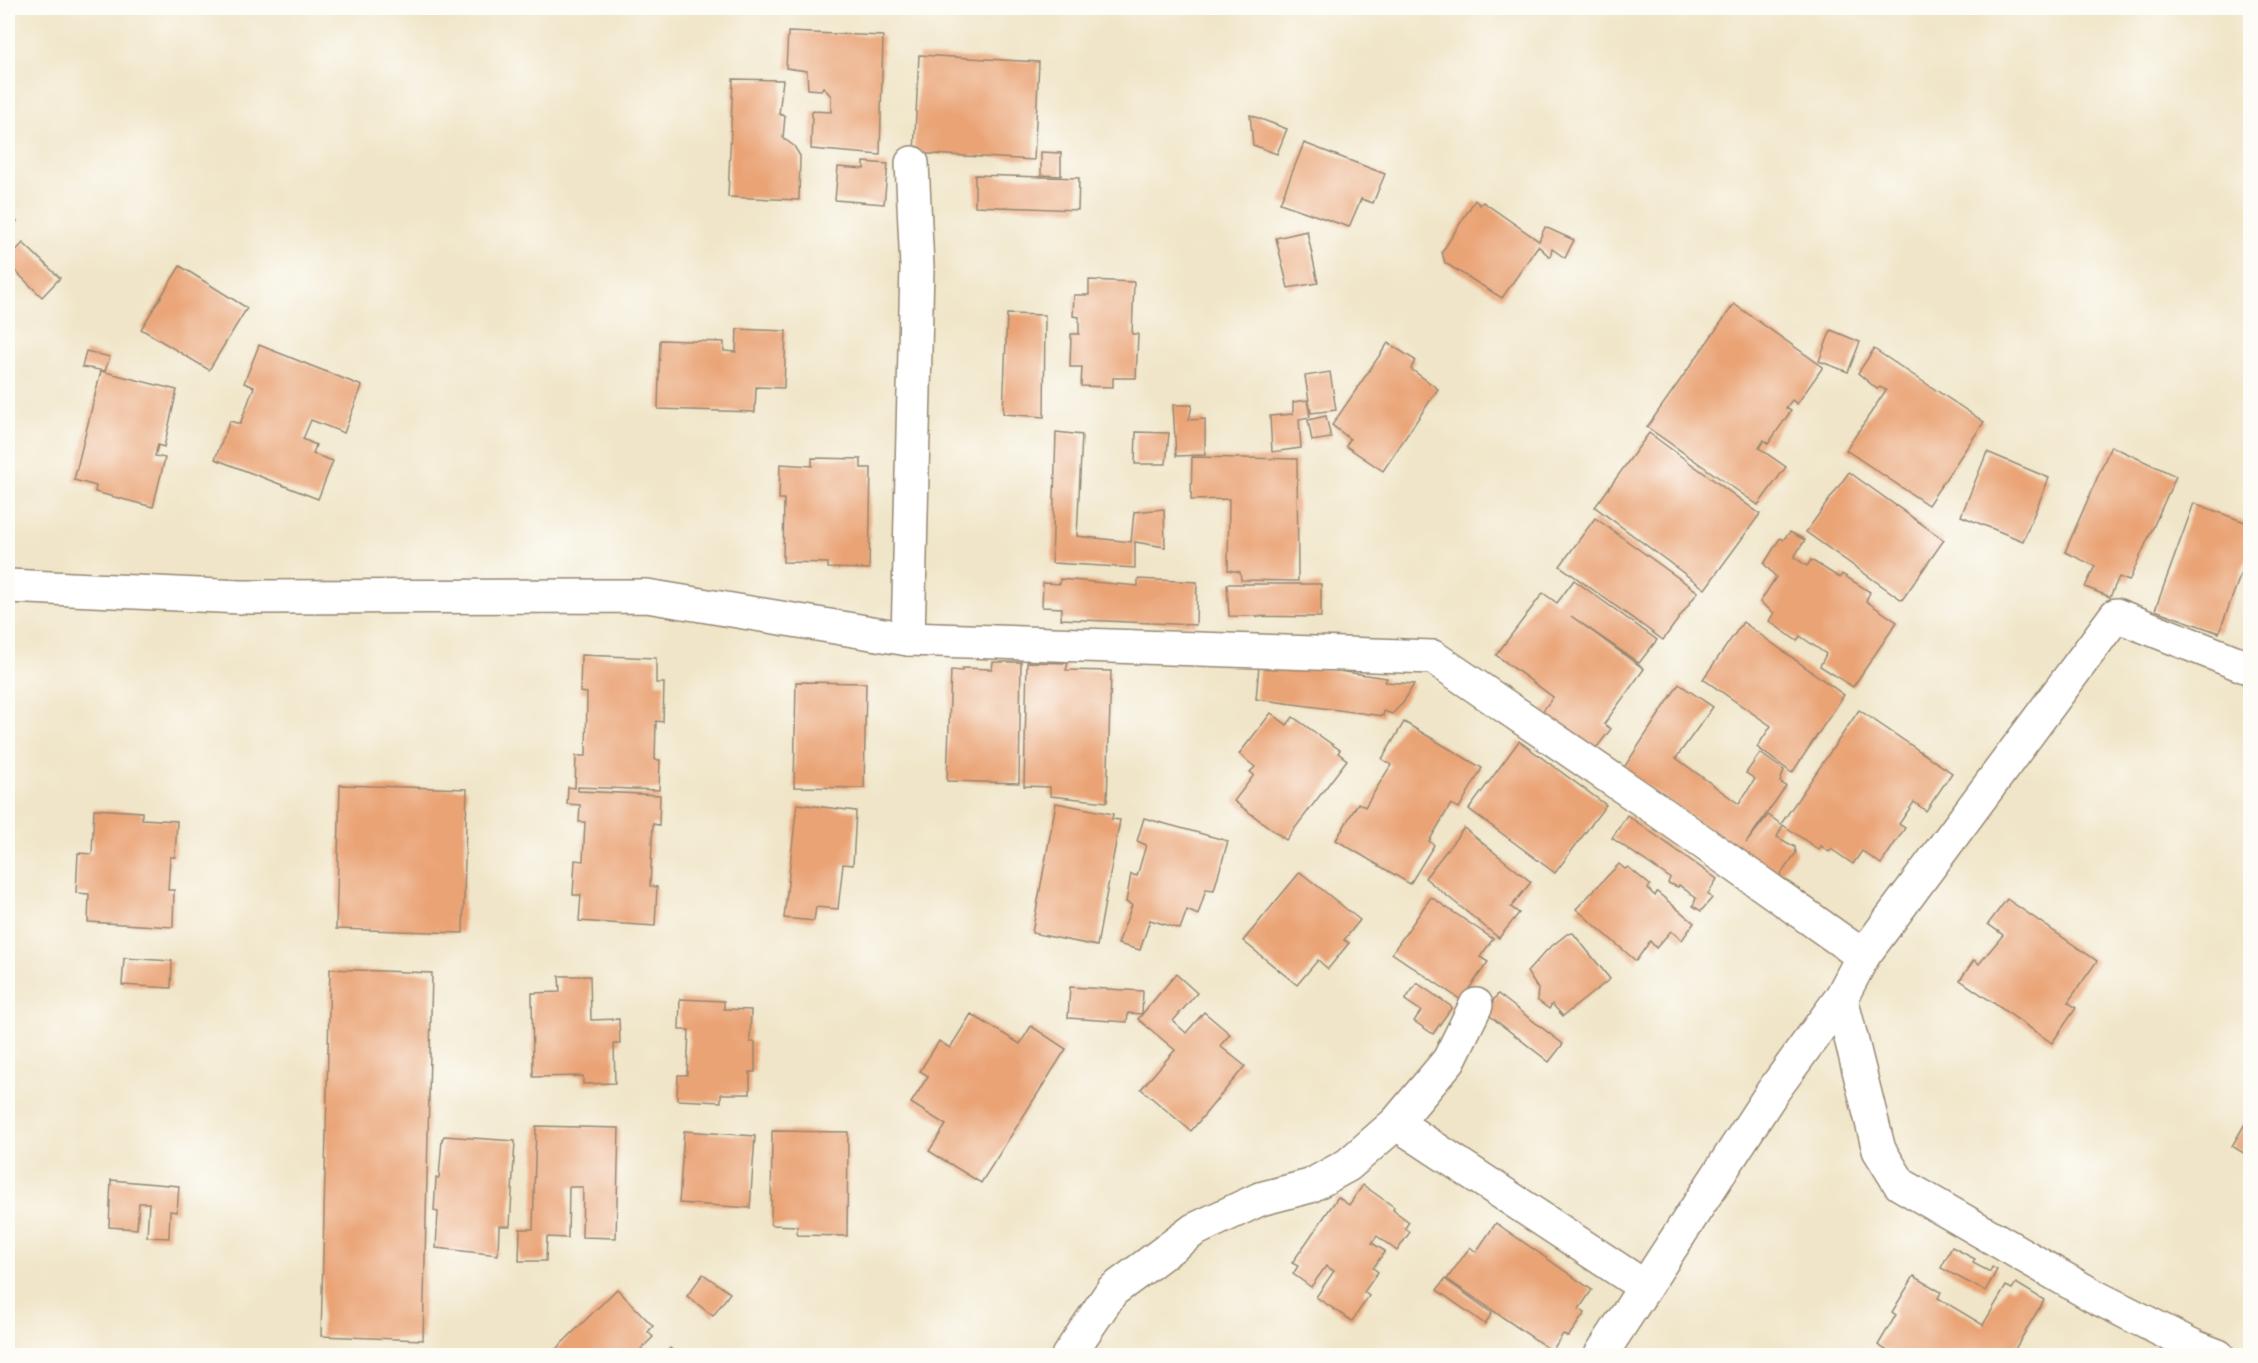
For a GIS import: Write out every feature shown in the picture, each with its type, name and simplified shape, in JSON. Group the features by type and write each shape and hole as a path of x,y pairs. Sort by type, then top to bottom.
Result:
{"street":[{"path":"908,639 916,267 912,163"},
{"path":"8,586 241,597 647,596 908,639 1434,657 1656,809 1863,956"},
{"path":"1600,1356 1773,1091 1841,998 1863,956 2116,615 2250,668"},
{"path":"1841,998 1879,1150 1900,1184 2092,1295 2195,1347 2218,1356"},
{"path":"1068,1356 1112,1292 1194,1230 1260,1199 1310,1186 1348,1165 1396,1123 1449,1060 1476,1005"},
{"path":"1396,1123 1645,1287"}],"building":[{"path":"788,32 883,36 880,155 811,149 812,111 831,112 831,96 823,87 821,90 808,89 807,71 786,68"},
{"path":"919,55 1039,62 1034,160 914,153"},
{"path":"733,79 783,80 779,114 785,116 783,138 794,146 800,156 799,200 728,197"},
{"path":"1250,115 1287,129 1277,154 1253,145"},
{"path":"1304,143 1385,174 1373,203 1361,199 1349,227 1280,203"},
{"path":"1041,152 1061,153 1061,176 1041,175"},
{"path":"864,162 888,164 884,204 835,200 838,167 864,169"},
{"path":"975,175 1079,178 1078,210 975,206"},
{"path":"1475,200 1480,205 1483,202 1539,241 1545,227 1574,240 1565,258 1552,249 1550,257 1538,246 1502,298 1445,263 1442,252"},
{"path":"8,215 17,221 8,236"},
{"path":"1307,231 1318,283 1288,288 1276,238"},
{"path":"23,243 60,278 42,297 8,264 8,259"},
{"path":"180,266 247,308 209,370 141,329"},
{"path":"1089,280 1134,282 1132,334 1138,334 1136,378 1113,378 1113,387 1081,386 1082,367 1070,367 1071,334 1079,334 1079,317 1073,316 1074,295 1089,295"},
{"path":"1734,304 1823,367 1797,404 1792,400 1786,408 1791,411 1768,444 1764,440 1759,448 1786,467 1758,505 1647,427"},
{"path":"1007,314 1045,315 1044,417 1003,414"},
{"path":"737,329 786,331 784,388 756,387 755,412 658,409 660,340 724,342 724,351 736,352"},
{"path":"1831,330 1860,342 1848,372 1819,361"},
{"path":"1388,343 1415,360 1411,369 1438,389 1383,471 1346,446 1350,439 1332,425"},
{"path":"259,345 362,386 344,433 311,420 303,439 316,445 313,454 333,461 318,499 215,459 230,421 240,424 254,387 244,383"},
{"path":"1874,349 1984,422 1928,505 1846,450 1886,390 1880,387 1877,389 1858,373"},
{"path":"86,351 110,357 105,371 82,367"},
{"path":"101,371 177,390 164,447 158,445 155,456 165,458 153,507 95,492 96,486 74,480"},
{"path":"1330,372 1336,410 1311,413 1305,376"},
{"path":"1307,400 1310,417 1299,419 1301,448 1272,452 1270,416 1293,414 1293,402"},
{"path":"1173,405 1192,405 1189,420 1205,419 1205,455 1176,456"},
{"path":"1326,416 1331,438 1312,441 1308,420"},
{"path":"1056,432 1082,435 1077,536 1131,542 1134,512 1164,509 1165,547 1135,542 1135,568 1052,563"},
{"path":"1136,432 1169,433 1166,464 1135,464"},
{"path":"1649,433 1760,514 1705,589 1595,507"},
{"path":"2111,446 2176,476 2129,581 2119,577 2110,597 2085,587 2095,566 2065,552"},
{"path":"1987,452 2049,478 2023,541 1961,516"},
{"path":"1192,457 1297,459 1298,581 1241,580 1240,572 1228,570 1229,499 1191,500"},
{"path":"812,458 861,459 861,468 871,468 869,569 828,568 828,563 783,562 784,499 779,499 780,464 812,466"},
{"path":"1849,472 1944,540 1902,600 1806,532"},
{"path":"2194,503 2250,524 2250,549 2219,633 2155,610"},
{"path":"1595,518 1698,592 1663,640 1560,566"},
{"path":"1790,532 1805,540 1794,557 1807,566 1811,560 1840,578 1842,574 1870,592 1866,601 1897,622 1853,687 1820,666 1826,654 1800,636 1797,641 1769,621 1774,613 1760,602 1776,577 1764,564 1780,538 1783,540"},
{"path":"1060,579 1138,586 1138,579 1197,582 1196,625 1061,619 1062,608 1042,607 1043,583 1060,584"},
{"path":"1574,580 1657,640 1639,663 1571,616 1644,669 1604,724 1611,729 1594,751 1542,712 1553,697 1496,655 1543,593 1557,603"},
{"path":"1227,584 1321,584 1321,617 1229,616"},
{"path":"1743,622 1844,695 1792,773 1757,747 1771,726 1703,679"},
{"path":"581,655 656,658 656,683 664,683 663,722 656,721 655,760 660,760 659,790 578,787 578,791 660,795 659,825 653,824 650,886 657,887 655,926 579,921 581,895 573,895 575,860 583,861 585,822 579,822 580,805 567,804 568,787 575,788 576,756 586,756 587,693 580,692"},
{"path":"1262,660 1387,678 1385,682 1414,684 1403,703 1392,714 1384,711 1383,716 1256,699 1259,666"},
{"path":"993,662 1021,662 1019,783 947,781 951,670 992,669"},
{"path":"1027,662 1068,663 1066,670 1111,671 1107,802 1050,796 1050,787 1024,786"},
{"path":"796,682 866,683 864,788 794,787"},
{"path":"1679,684 1713,707 1676,758 1739,804 1755,779 1746,773 1760,753 1784,770 1780,782 1786,786 1746,843 1768,815 1781,824 1859,710 1952,773 1926,811 1914,802 1899,824 1905,828 1881,864 1862,851 1853,864 1831,849 1829,852 1821,846 1819,850 1783,825 1777,837 1795,847 1796,853 1778,878 1623,769"},
{"path":"1271,713 1287,725 1293,717 1340,750 1338,753 1347,760 1286,840 1234,801 1254,775 1250,772 1255,767 1239,754"},
{"path":"1404,722 1482,768 1459,808 1451,804 1429,841 1434,845 1410,884 1336,840 1358,803 1365,807 1391,765 1382,759"},
{"path":"1519,741 1606,805 1555,873 1469,809"},
{"path":"340,785 467,789 463,933 336,929"},
{"path":"1056,803 1113,814 1112,819 1120,820 1097,946 1032,933"},
{"path":"797,804 856,811 853,865 843,864 838,909 816,907 814,921 784,918"},
{"path":"94,809 142,812 142,819 177,821 175,857 170,857 168,890 174,890 173,927 88,922 89,894 76,893 78,853 92,854"},
{"path":"1627,815 1717,879 1708,894 1712,898 1701,911 1693,906 1696,898 1679,885 1678,887 1668,883 1670,878 1612,838"},
{"path":"1144,818 1228,841 1214,890 1206,889 1198,915 1187,910 1180,929 1150,920 1140,950 1118,944 1132,905 1126,902 1131,874 1137,876 1146,845 1137,841"},
{"path":"1464,828 1531,882 1511,907 1519,913 1499,938 1425,878"},
{"path":"1619,864 1625,869 1628,867 1650,885 1648,889 1655,896 1657,892 1694,923 1682,940 1671,931 1656,948 1650,941 1636,961 1576,909"},
{"path":"1300,872 1360,920 1344,940 1349,943 1328,969 1318,960 1297,985 1243,941"},
{"path":"1431,897 1493,939 1480,957 1488,962 1461,1000 1392,953"},
{"path":"2007,899 2097,961 2068,1002 2076,1008 2052,1043 1960,980 1974,960 1979,964 2003,935 1988,924"},
{"path":"1573,933 1610,979 1563,1016 1552,1004 1549,1009 1537,1000 1538,989 1527,972 1547,950 1567,934"},
{"path":"124,958 172,961 171,988 122,985"},
{"path":"330,969 432,973 423,1340 321,1336"},
{"path":"1176,974 1197,993 1173,1021 1186,1033 1204,1012 1230,1034 1220,1046 1245,1066 1191,1131 1141,1089 1175,1050 1138,1019"},
{"path":"559,976 590,976 591,1020 619,1019 620,1044 614,1044 615,1083 583,1084 583,1076 533,1077 532,993 560,992"},
{"path":"1417,983 1452,1007 1433,1034 1414,1021 1421,1011 1405,1000"},
{"path":"1070,987 1143,991 1142,1014 1128,1013 1127,1022 1068,1018"},
{"path":"1498,994 1563,1044 1549,1062 1485,1012"},
{"path":"680,999 724,1001 724,1009 751,1010 750,1042 755,1042 755,1072 750,1072 750,1094 721,1094 721,1102 677,1100 678,1075 687,1075 689,1030 679,1030"},
{"path":"971,1014 1020,1044 1031,1026 1066,1049 981,1183 929,1151 946,1125 911,1103 928,1076 920,1071 939,1041 950,1048"},
{"path":"2250,1115 2250,1157 2232,1146"},
{"path":"536,1126 619,1128 616,1238 582,1237 583,1187 569,1187 568,1238 547,1237 546,1261 519,1261 520,1229 533,1229"},
{"path":"684,1131 755,1136 750,1208 679,1203"},
{"path":"772,1131 848,1132 847,1236 797,1235 797,1226 771,1225"},
{"path":"444,1136 515,1141 510,1226 499,1226 498,1255 436,1248 438,1212 434,1211 436,1178 439,1178"},
{"path":"111,1180 179,1186 177,1212 170,1211 169,1238 147,1237 149,1203 139,1203 137,1229 109,1227"},
{"path":"1363,1185 1394,1207 1393,1210 1409,1222 1405,1228 1410,1232 1397,1251 1377,1236 1372,1243 1385,1251 1373,1268 1378,1272 1364,1292 1369,1296 1352,1321 1316,1297 1334,1271 1326,1266 1311,1287 1293,1274 1298,1266 1292,1263 1338,1197 1349,1205"},
{"path":"1496,1223 1592,1290 1579,1309 1585,1313 1568,1337 1563,1334 1552,1351 1447,1279 1470,1247 1476,1252"},
{"path":"1952,1247 1975,1259 1973,1263 1990,1272 1992,1267 1997,1270 1985,1291 1941,1268"},
{"path":"703,1274 730,1293 713,1316 687,1296"},
{"path":"1914,1276 1941,1292 1938,1298 1983,1325 2006,1286 2012,1289 2016,1283 2044,1300 2011,1356 1895,1356 1878,1345 1896,1315 1892,1312"},
{"path":"1445,1279 1492,1313 1485,1324 1437,1290"},
{"path":"617,1289 653,1326 648,1332 653,1337 636,1354 633,1351 629,1356 555,1356 552,1353"},
{"path":"670,1348 679,1356 663,1356"}]}
